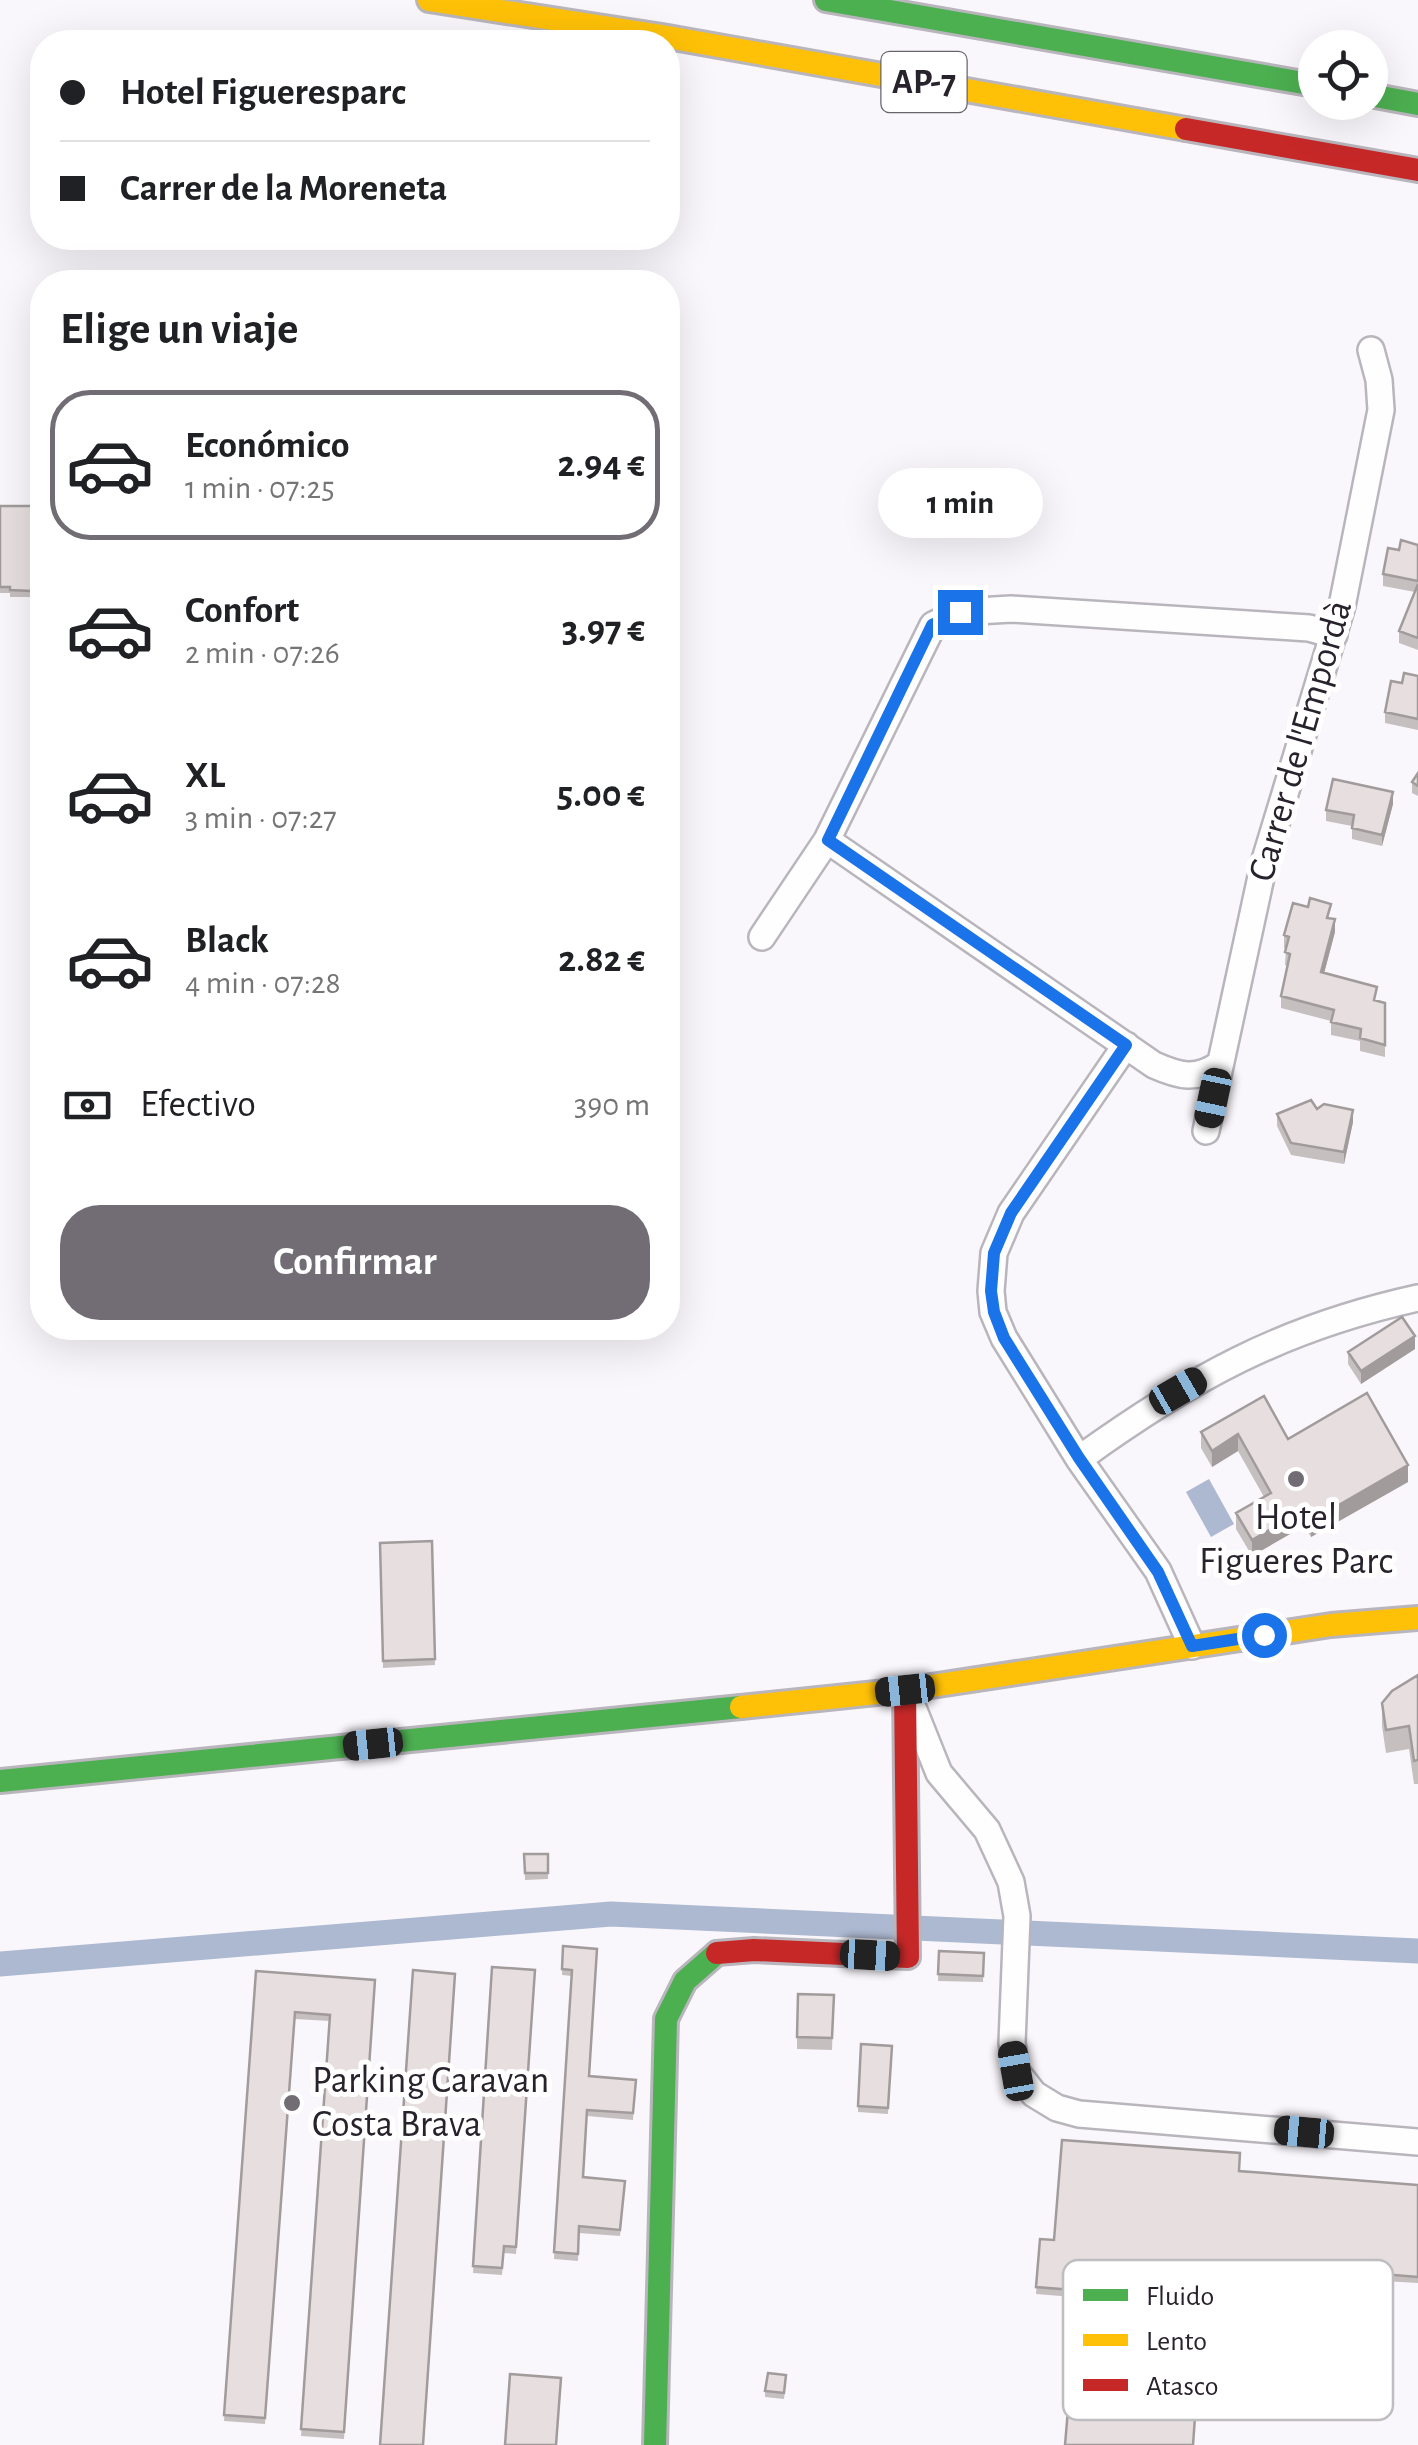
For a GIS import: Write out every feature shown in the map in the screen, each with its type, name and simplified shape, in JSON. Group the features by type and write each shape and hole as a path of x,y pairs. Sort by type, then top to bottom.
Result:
{"main road":[{"name":"AP-7","path":"429,0 623,30"},
{"name":"AP-7","path":"826,0 1298,82"},
{"name":"AP-7","path":"680,39 1418,170"},
{"path":"1388,98 1418,104"},
{"path":"0,1781 905,1690 1331,1625 1418,1618"},
{"path":"655,2445 666,2020 685,1981 716,1953 754,1950 908,1956 905,1690"}],"street":[{"name":"Carrer de l'Empordà","path":"1206,1131 1264,863 1334,635 1380,410 1379,380 1371,350"},
{"path":"762,937 828,840 932,625 960,612 1012,609 1308,628 1334,635"},
{"path":"828,840 1154,1064 1177,1075 1196,1077 1220,1064"},
{"path":"1126,1045 1011,1213 994,1253 994,1312 1004,1338 1079,1458 1158,1572 1192,1646"},
{"path":"1079,1458 1220,1367 1318,1325 1418,1298"},
{"path":"905,1690 939,1774 987,1830 1011,1882 1017,1916 1012,2043 1016,2071 1034,2094 1057,2108 1079,2114 1418,2142"}],"water":[{"path":"1209,1479 1234,1524 1211,1537 1186,1492"}],"building":[{"path":"0,506 30,506 30,591 0,587"},
{"path":"1401,540 1418,545 1418,581 1383,574 1388,548 1399,550"},
{"path":"1418,584 1418,638 1399,631"},
{"path":"1404,673 1418,676 1418,719 1385,712 1391,681 1402,683"},
{"path":"1333,779 1393,792 1382,835 1352,828 1354,815 1326,810"},
{"path":"1310,898 1331,904 1327,918 1335,919 1321,972 1377,987 1374,1000 1385,1003 1385,1045 1360,1038 1361,1029 1331,1022 1334,1010 1281,996 1290,954 1285,952 1289,937 1284,935 1293,903 1308,907"},
{"path":"1311,1100 1317,1109 1324,1104 1353,1110 1344,1152 1291,1143 1277,1114"},
{"path":"1402,1317 1415,1336 1361,1371 1348,1352"},
{"path":"1367,1393 1408,1465 1311,1521 1304,1510 1252,1540 1236,1513 1271,1493 1238,1434 1212,1451 1201,1432 1264,1396 1288,1439"},
{"path":"432,1541 435,1659 383,1661 380,1543"},
{"path":"1418,1675 1418,1760 1414,1761 1409,1726 1386,1730 1382,1703 1392,1691"},
{"path":"524,1854 548,1854 548,1873 525,1873"},
{"path":"563,1946 597,1949 589,2076 636,2080 633,2113 587,2110 583,2177 625,2181 620,2230 579,2226 578,2254 554,2252 572,1970 562,1969"},
{"path":"939,1951 984,1953 983,1976 938,1974"},
{"path":"492,1967 535,1970 516,2247 504,2246 502,2268 473,2266"},
{"path":"413,1970 455,1974 423,2445 380,2445"},
{"path":"256,1971 375,1980 344,2432 301,2429 330,2015 295,2012 265,2418 224,2415"},
{"path":"798,1994 834,1995 832,2038 797,2037"},
{"path":"861,2044 892,2046 888,2108 858,2106"},
{"path":"1062,2140 1240,2153 1239,2171 1418,2185 1418,2277 1393,2275 1393,2260 1063,2260 1063,2289 1036,2287 1040,2239 1054,2240"},
{"path":"768,2373 786,2375 784,2393 765,2391"},
{"path":"510,2374 561,2378 556,2445 505,2445"},
{"path":"1067,2420 1195,2420 1193,2445 1065,2445"}],"waterway":[{"path":"0,1964 611,1914 1418,1951"}],"traffic: fast":[{"path":"826,0 1298,82"},
{"path":"1388,98 1418,104"},
{"path":"0,1781 741,1707"},
{"path":"655,2445 666,2019 685,1981 717,1953"}],"traffic: slow":[{"path":"429,0 623,30"},
{"path":"680,39 1186,129"},
{"path":"741,1707 905,1690 1331,1625 1418,1618"}],"traffic: jam":[{"path":"1186,129 1418,170"},
{"path":"717,1953 754,1950 908,1957 905,1690"}],"place":[{"name":"Hotel Figueres Parc","path":"1296,1479"},
{"name":"Parking Caravan Costa Brava","path":"292,2103"}],"route":[{"path":"960,612 932,625 828,840 1126,1045 1011,1213 994,1253 994,1312 1004,1338 1079,1458 1158,1572 1192,1646 1264,1635"}]}
